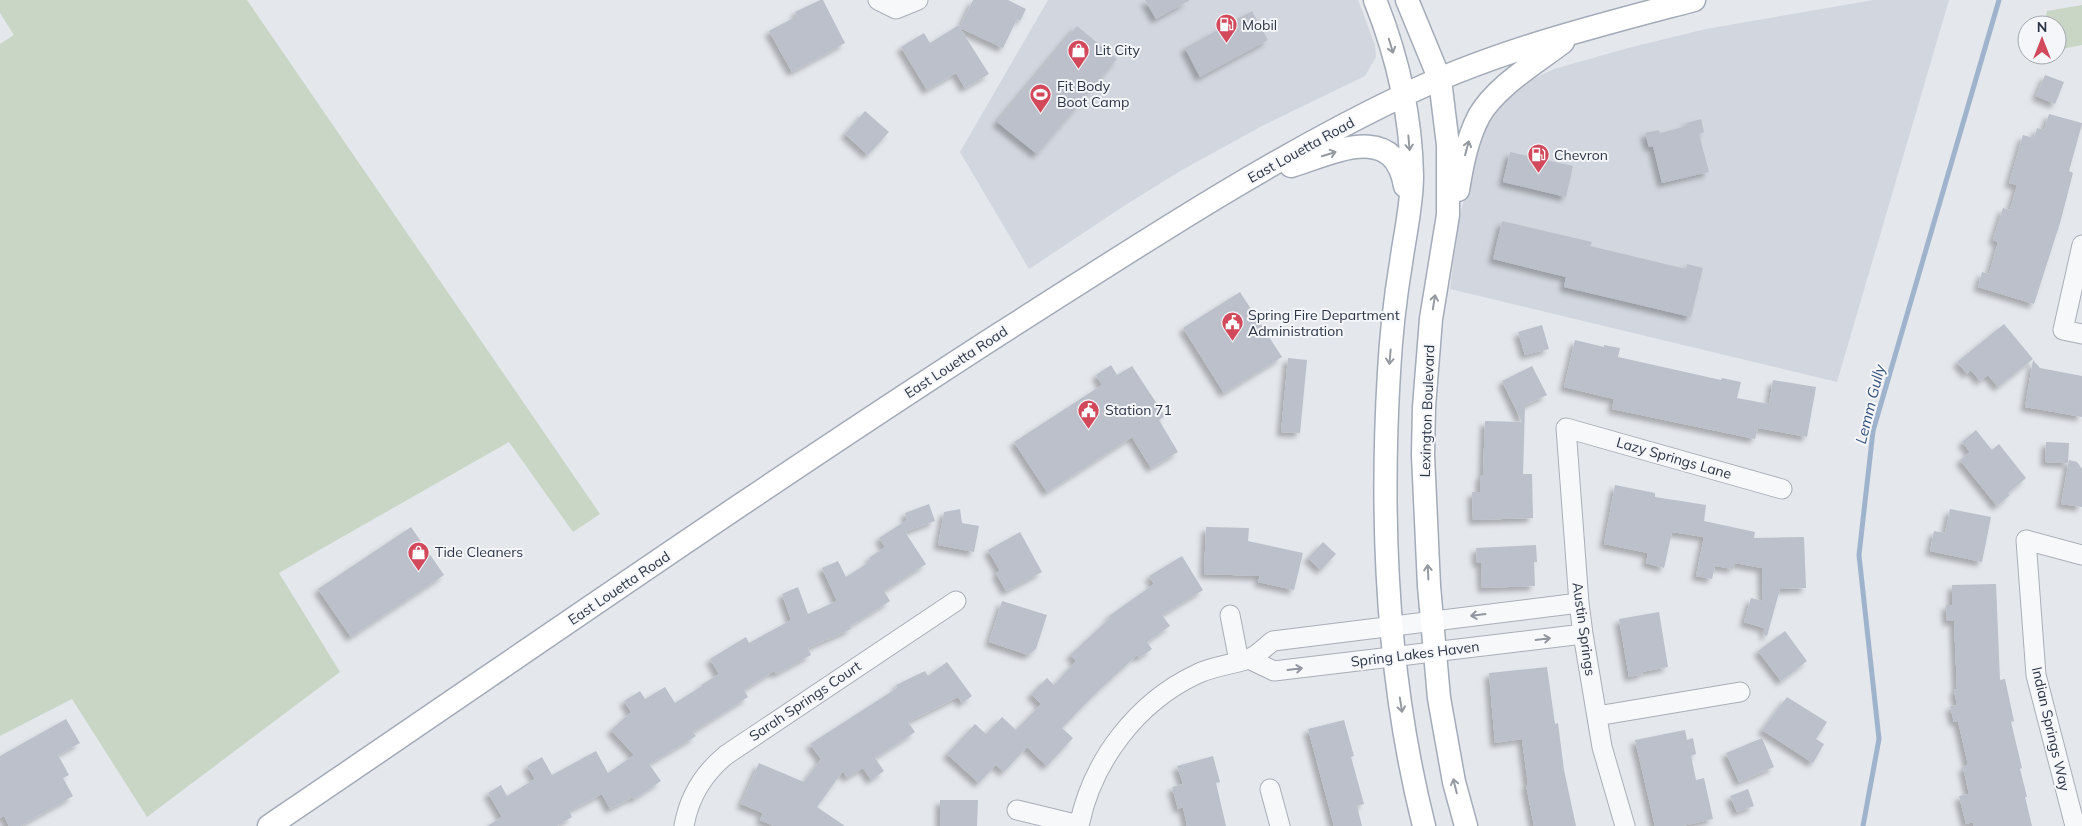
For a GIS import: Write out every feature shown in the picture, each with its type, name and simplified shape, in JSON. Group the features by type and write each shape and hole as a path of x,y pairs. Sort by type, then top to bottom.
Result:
{"main road":[{"path":"1375,0 1396,61 1403,95 1412,176 1394,313 1387,424 1387,521 1395,657 1408,748 1424,826"},
{"name":"Lexington Boulevard","path":"1407,0 1440,80 1448,145 1448,215 1431,319 1424,407 1423,455 1428,586 1439,698 1454,782 1466,826"},
{"name":"East Louetta Road","path":"269,826 872,416 1155,234 1308,145 1403,95 1506,54 1694,0"},
{"path":"1448,215 1457,196 1468,144 1480,114 1508,83 1574,34"},
{"path":"1250,179 1352,147 1376,147 1391,155 1402,170 1409,209"}],"street":[{"path":"878,0 896,9 918,0"},
{"path":"2082,244 2063,330 2082,334"},
{"name":"Lazy Springs Lane","path":"1566,428 1782,489"},
{"name":"Austin Springs","path":"1566,428 1583,634 1602,746 1624,826"},
{"name":"Indian Springs Way","path":"2075,826 2036,675 2026,540 2082,555"},
{"name":"Sarah Springs Court","path":"684,826 694,793 708,773 722,758 956,601"},
{"path":"1017,810 1079,826 1090,786 1114,746 1136,717 1151,703 1196,674 1244,660 1273,641 1579,603"},
{"path":"1511,612 1516,642"},
{"path":"1230,615 1244,660"},
{"name":"Spring Lakes Haven","path":"1244,660 1274,671 1583,634"},
{"path":"1311,636 1316,666"},
{"path":"1598,716 1740,692"},
{"path":"1270,789 1280,826"}],"shaded area":[{"path":"1048,0 1358,0 1375,45 1376,57 1365,76 1262,126 1182,170 1029,269 960,152"},
{"path":"1873,0 1949,0 1837,382 1450,289 1459,220 1478,138 1489,114 1510,90 1554,69 1628,48 1706,29"}],"green space":[{"path":"0,0 247,0 600,514 573,532 509,442 279,573 340,672 147,817 72,699 0,736 0,44 14,35 0,13"},
{"path":"2082,5 2082,45 2067,48 2067,15 2046,15 2047,11"}],"building":[{"path":"823,0 845,43 792,72 769,31 797,16 795,12"},
{"path":"973,0 1008,0 1026,9 1020,21 1017,19 1003,48 960,28 989,74 965,88 956,73 927,90 901,47 924,33 930,43 959,25 960,27"},
{"path":"1145,0 1190,0 1156,19"},
{"name":"Mobil","path":"1252,11 1268,40 1200,77 1185,48"},
{"path":"1077,26 1117,59 1037,154 997,122"},
{"path":"2045,75 2064,82 2055,104 2036,96"},
{"path":"865,111 889,132 868,155 845,134"},
{"path":"2049,114 2082,124 2069,171 2073,173 2060,223 2034,304 1978,287 1982,272 1989,274 1998,242 1993,240 2003,208 2010,210 2017,185 2009,183 2023,135 2034,138 2037,128 2044,130"},
{"path":"1701,119 1704,132 1699,134 1709,172 1662,183 1653,146 1649,147 1645,133 1659,130 1660,133 1687,126 1686,123"},
{"name":"Chevron","path":"1510,152 1573,166 1566,197 1503,182"},
{"path":"1502,221 1592,242 1590,246 1686,269 1687,264 1703,268 1691,317 1564,287 1566,277 1493,259"},
{"name":"Spring Fire Department Administration","path":"1240,292 1282,357 1224,393 1183,328"},
{"path":"2004,324 2033,359 1998,387 1988,375 1980,381 1971,370 1967,374 1957,362"},
{"path":"1542,325 1549,349 1525,355 1518,332"},
{"path":"1575,340 1604,347 1604,345 1620,348 1618,357 1721,380 1722,378 1741,382 1737,398 1769,404 1773,380 1816,387 1807,437 1758,428 1755,439 1612,409 1614,399 1564,387"},
{"path":"1288,358 1307,360 1300,433 1281,432"},
{"path":"2033,360 2040,368 2082,376 2082,417 2025,407"},
{"name":"Station 71","path":"1111,365 1117,375 1132,366 1165,416 1159,420 1178,452 1151,468 1132,437 1047,492 1014,442 1102,385 1096,375"},
{"path":"1532,366 1547,395 1525,405 1523,474 1532,474 1533,518 1473,520 1472,492 1480,492 1480,475 1483,475 1485,421 1522,422 1502,381"},
{"path":"1976,430 1992,450 1999,444 2026,478 2008,493 2010,495 1997,506 1960,460 1970,452 1962,442"},
{"path":"2046,442 2069,443 2068,463 2045,462"},
{"path":"2069,460 2077,462 2082,469 2082,507 2061,504"},
{"path":"1615,485 1655,493 1655,497 1706,505 1704,521 1755,532 1754,538 1804,537 1806,588 1780,589 1767,636 1764,635 1764,628 1744,622 1751,598 1763,601 1762,568 1735,563 1733,569 1715,566 1712,579 1696,576 1704,537 1672,532 1664,568 1646,563 1648,553 1604,544"},
{"path":"929,504 935,521 905,532 926,564 884,591 890,601 850,626 851,629 808,648 811,655 776,674 774,671 744,690 748,697 693,732 696,736 649,764 661,781 634,799 633,797 610,809 602,794 569,811 572,817 557,826 487,826 502,817 488,793 501,785 507,796 535,779 527,766 542,757 552,775 596,751 608,773 634,755 611,730 631,712 624,701 640,691 645,699 665,687 675,703 702,686 719,674 710,659 746,637 749,643 791,620 782,594 798,587 808,614 837,601 822,568 838,561 846,577 871,561 869,558 885,547 879,538 907,520 905,513"},
{"path":"960,509 962,523 979,526 974,552 938,545 944,512"},
{"path":"1950,509 1991,517 1982,562 1930,551 1934,531 1945,533"},
{"path":"411,527 444,575 351,637 318,589"},
{"path":"1206,527 1249,528 1248,541 1303,553 1294,590 1258,582 1260,576 1204,574"},
{"path":"1020,532 1042,572 1006,591 996,573 1000,571 988,550"},
{"path":"1323,542 1336,554 1321,570 1308,558"},
{"path":"1536,545 1537,562 1534,562 1535,586 1482,588 1481,563 1477,563 1476,548"},
{"path":"1182,556 1203,590 1162,615 1170,626 1147,642 1152,649 1139,658 1137,655 1062,728 1073,738 1047,766 1027,747 1004,772 996,765 979,783 947,754 975,724 986,734 1002,717 1016,730 1041,704 1031,694 1047,678 1054,685 1076,661 1070,655 1110,618 1109,616 1154,584 1149,576"},
{"path":"1996,584 2000,680 2005,679 2014,721 2011,722 2022,768 2020,769 2032,826 1974,826 1973,822 1966,824 1959,796 1969,794 1963,767 1968,765 1958,721 1954,722 1950,706 1957,705 1954,690 1957,689 1954,621 1947,621 1946,605 1952,605 1952,585"},
{"path":"1002,601 1047,615 1036,649 1028,655 989,642"},
{"path":"1659,612 1668,667 1642,672 1643,674 1629,677 1619,619"},
{"path":"1785,631 1807,661 1781,681 1758,651"},
{"path":"947,662 972,696 962,703 958,697 908,722 915,732 875,758 884,771 871,780 863,768 847,778 843,771 817,807 845,826 774,826 760,820 763,813 741,804 759,763 804,782 821,759 810,744 897,688 896,685 925,671 928,676"},
{"path":"1547,667 1555,724 1558,723 1564,770 1576,826 1534,826 1526,785 1528,785 1522,739 1495,743 1489,673"},
{"path":"1787,697 1827,722 1816,739 1824,744 1813,763 1762,730"},
{"path":"66,719 80,743 58,755 69,775 63,778 73,796 20,826 9,826 4,816 0,818 0,756"},
{"path":"1344,720 1354,756 1351,757 1364,804 1357,806 1362,826 1334,826 1308,729"},
{"path":"1685,730 1687,740 1693,738 1696,754 1691,756 1696,780 1704,778 1713,819 1682,826 1655,826 1635,740"},
{"path":"1762,738 1774,767 1739,782 1726,753"},
{"path":"1213,756 1220,782 1216,783 1226,826 1187,826 1183,807 1178,809 1172,787 1183,784 1177,766"},
{"path":"1748,789 1754,806 1737,812 1730,796"},
{"path":"940,800 978,800 977,826 940,826"}],"waterway":[{"name":"Lemm Gully","path":"1863,826 1879,739 1859,555 1873,431 1999,0"}],"place":[{"name":"Mobil","path":"1226,44"},
{"name":"Lit City","path":"1079,69"},
{"name":"Fit Body Boot Camp","path":"1041,113"},
{"name":"Chevron","path":"1538,174"},
{"name":"Spring Fire Department Administration","path":"1232,342"},
{"name":"Station 71","path":"1089,429"},
{"name":"Tide Cleaners","path":"419,571"}]}
